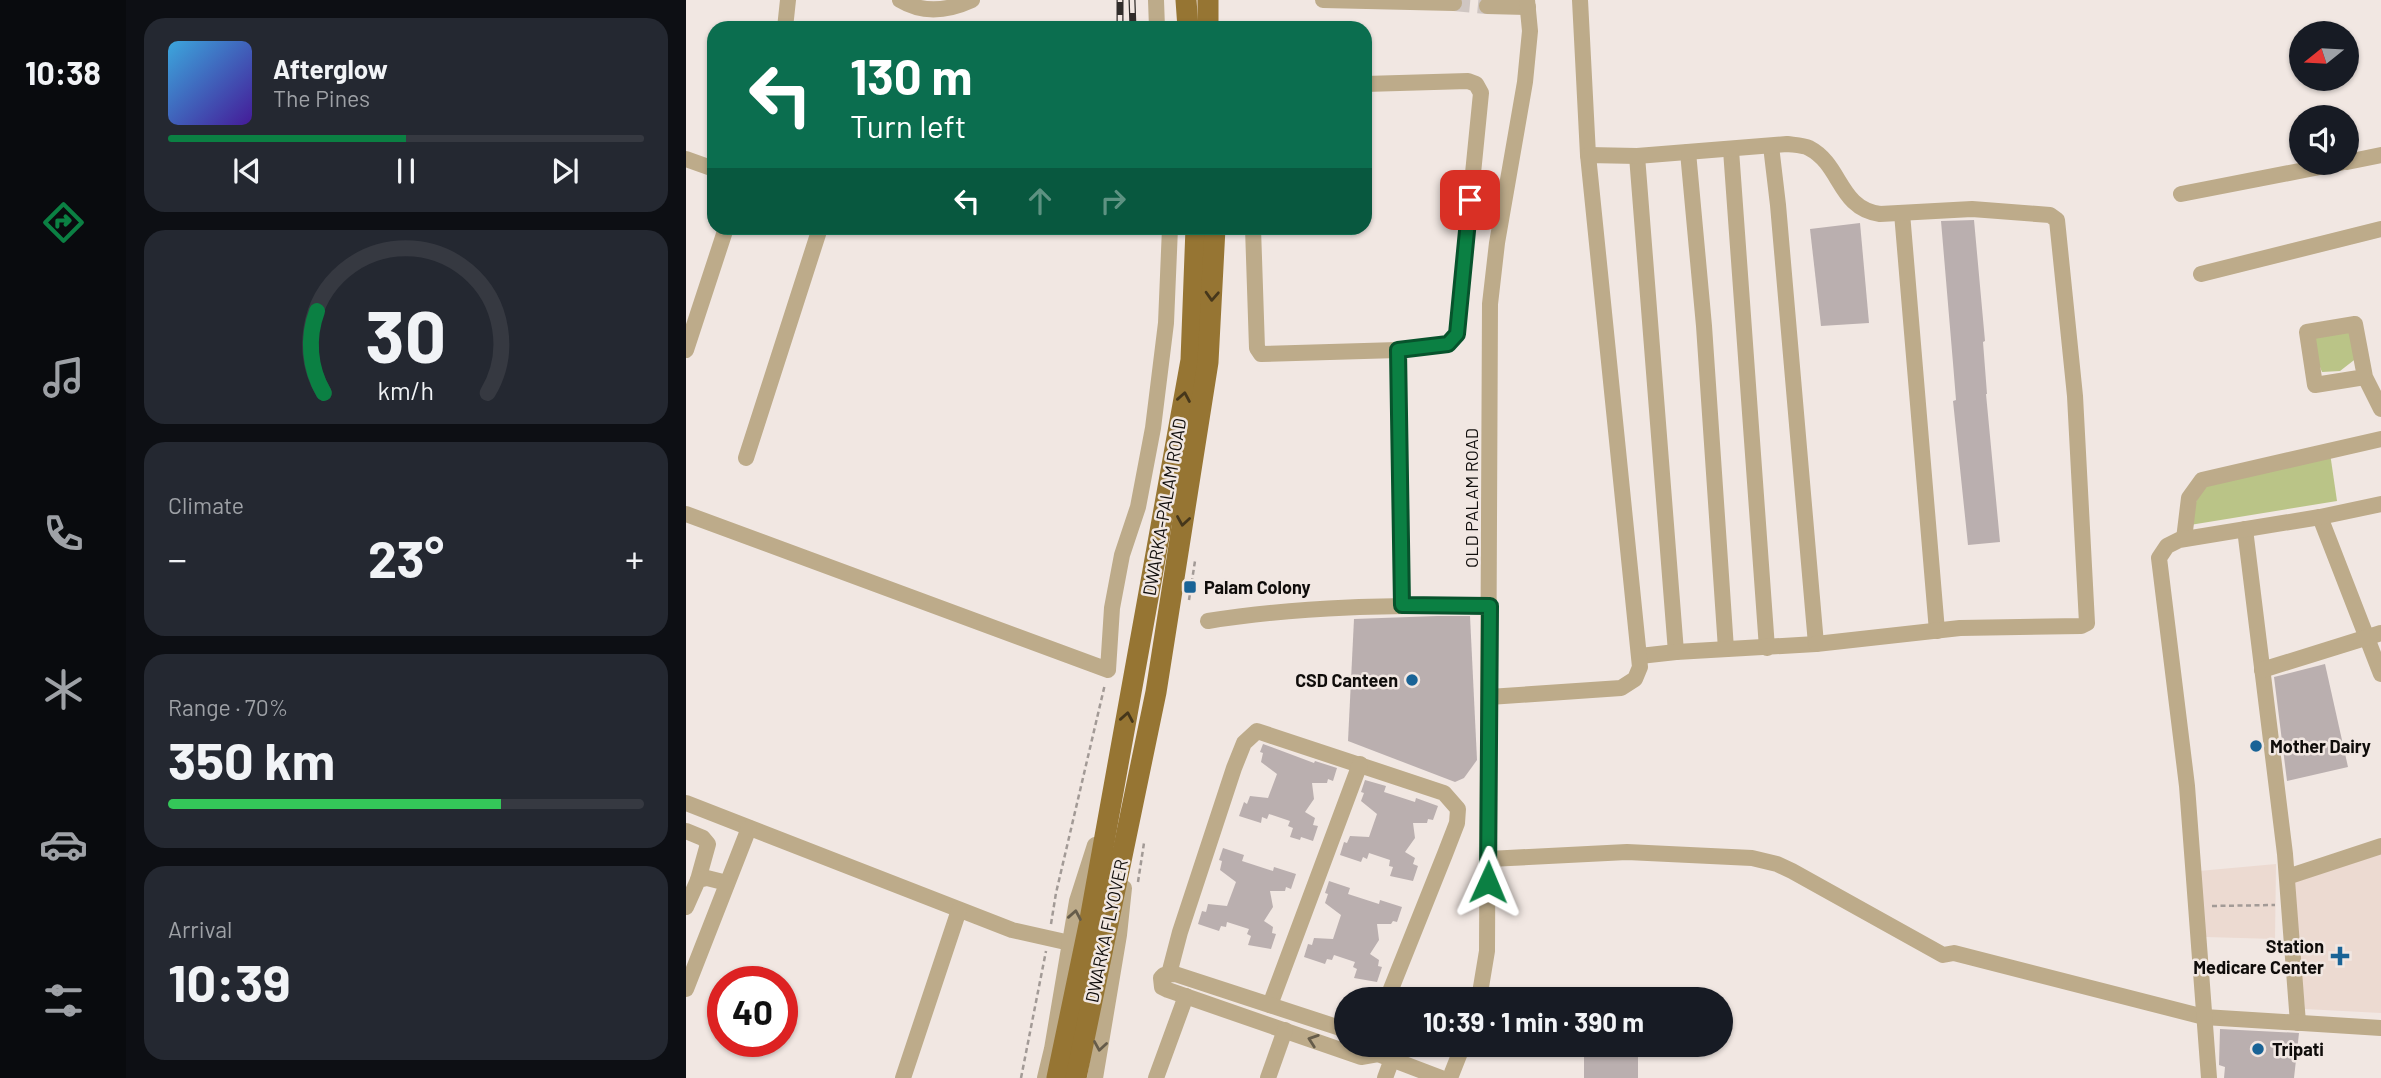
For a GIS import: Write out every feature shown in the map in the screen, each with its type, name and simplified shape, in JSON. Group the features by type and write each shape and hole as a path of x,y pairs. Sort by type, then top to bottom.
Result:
{"main road":[{"path":"1186,0 1188,21"},
{"path":"1208,0 1208,21"},
{"name":"DWARKA-PALAM ROAD","path":"1115,785 1191,360 1196,235"},
{"name":"DWARKA-PALAM ROAD","path":"1136,785 1156,692 1208,362 1215,235"},
{"name":"DWARKA FLYOVER","path":"1076,1078 1113,851 1115,785"},
{"name":"DWARKA FLYOVER","path":"1057,1078 1090,925 1136,785"}],"street":[{"path":"786,21 788,0"},
{"path":"901,0 911,7 936,10 956,7 972,0"},
{"path":"1156,0 1157,21"},
{"path":"1322,0 1454,4"},
{"path":"1489,697 1621,688 1638,674 1640,656 1588,155 1580,0"},
{"path":"1487,6 1527,3"},
{"name":"OLD PALAM ROAD","path":"1481,987 1487,951 1489,854 1490,304 1497,243 1525,82 1531,31 1527,3"},
{"path":"1253,235 1257,348 1261,354 1398,350 1448,344 1457,334 1480,93 1476,84 1468,81 1372,84"},
{"path":"1588,155 1637,156 1787,144 1810,148 1830,169 1857,207 1869,213 1972,209 2053,217 2058,225 2075,396 2087,623 2081,626 1995,626 1816,644 1640,656"},
{"path":"1771,146 1816,644"},
{"path":"1731,150 1767,648"},
{"path":"1688,152 1704,326 1726,649"},
{"path":"2359,160 2381,155"},
{"path":"1637,156 1676,652"},
{"path":"686,159 707,166"},
{"path":"2181,194 2289,173"},
{"path":"1902,213 1937,631"},
{"path":"2201,274 2381,229"},
{"path":"686,347 724,235"},
{"path":"746,458 818,235"},
{"path":"686,514 1108,670 1115,595 1122,555 1138,507 1153,428 1166,323 1170,235"},
{"path":"2365,377 2315,385 2307,332 2355,324 2365,377 2381,408"},
{"path":"1398,350 1402,605"},
{"path":"2184,539 2189,498 2202,480 2381,439"},
{"path":"2209,1078 2188,786 2159,566 2162,552 2173,543 2184,539 2320,517 2381,504"},
{"path":"2320,517 2374,635 2381,674"},
{"path":"2245,528 2291,904 2298,1023"},
{"path":"1209,621 1259,613 1402,605 1490,606"},
{"path":"2262,670 2374,635"},
{"path":"1169,974 1180,932 1244,743 1257,731 1444,793 1458,809 1457,823 1392,987"},
{"path":"1270,1005 1360,764"},
{"path":"1045,1078 1077,901 1115,785"},
{"path":"1095,1078 1119,935 1136,785"},
{"path":"686,803 1012,930 1070,943"},
{"path":"686,989 749,828"},
{"path":"686,831 703,838 708,844 698,880 686,907"},
{"path":"1489,854 1628,844 1756,852 1802,868 1948,945 1954,953 2204,1017 2381,1028"},
{"path":"2287,877 2381,846"},
{"path":"698,880 708,878 727,883"},
{"path":"903,1078 959,910"},
{"path":"1334,1026 1169,974 1161,978 1162,987 1334,1047"},
{"path":"1156,1078 1186,996"},
{"path":"1268,1078 1285,1030"},
{"path":"1382,1057 1385,1078"},
{"path":"1391,1057 1441,1078"},
{"path":"1450,1078 1458,1057"}],"path":[{"path":"2196,906 2291,904"}],"shaded area":[{"name":"Station Medicare Center","path":"2381,854 2381,1013 2305,1009 2292,883"},
{"path":"2276,864 2275,939 2206,937 2199,871"}],"green space":[{"path":"2349,328 2358,357 2340,371 2322,372 2314,352 2311,333"},
{"path":"2330,453 2337,501 2190,525 2191,513 2205,482"}],"building":[{"path":"1974,220 2000,542 1968,545 1953,401 1956,400 1941,221"},
{"path":"1860,223 1869,323 1821,326 1810,229"},
{"name":"CSD Canteen","path":"1470,616 1477,760 1464,778 1455,782 1348,741 1354,619"},
{"path":"2325,664 2348,767 2287,781 2274,677"},
{"path":"1263,744 1314,763 1315,761 1337,768 1333,781 1328,779 1327,783 1312,783 1314,799 1305,812 1315,818 1313,825 1318,826 1313,841 1290,837 1293,828 1288,826 1290,821 1269,814 1267,819 1262,817 1261,823 1239,816 1244,802 1247,804 1250,796 1268,798 1277,774 1261,762"},
{"path":"1365,780 1386,786 1384,792 1415,802 1416,798 1438,806 1433,820 1413,823 1415,838 1405,852 1415,858 1413,864 1418,866 1413,881 1390,876 1393,867 1389,866 1390,860 1369,853 1367,859 1363,857 1361,862 1340,855 1344,842 1347,843 1350,836 1369,837 1377,814 1361,801"},
{"path":"1223,848 1244,855 1242,861 1273,871 1274,867 1296,874 1291,889 1286,887 1285,891 1270,891 1273,907 1264,921 1273,927 1272,933 1276,934 1271,949 1248,945 1251,936 1247,934 1249,929 1227,922 1226,927 1221,926 1219,931 1198,924 1202,911 1206,912 1208,904 1227,906 1236,882 1220,870 1222,861 1219,860"},
{"path":"1329,881 1350,888 1348,894 1379,904 1380,900 1402,907 1397,922 1377,924 1379,940 1370,954 1379,960 1378,966 1382,967 1377,982 1354,978 1357,969 1353,967 1355,962 1334,955 1332,960 1327,959 1325,964 1304,957 1308,944 1312,945 1314,938 1333,939 1341,915 1325,903"},
{"name":"Tripati","path":"2220,1029 2299,1033 2294,1078 2224,1078 2225,1067 2219,1065"},
{"path":"1584,1057 1638,1057 1638,1078 1584,1078"}],"tunnel":[{"path":"1454,3 1487,6"}],"railway":[{"path":"1120,0 1120,21"},
{"path":"1132,0 1133,21"}],"place":[{"name":"Palam Colony","path":"1190,587"},
{"name":"CSD Canteen","path":"1412,680"},
{"name":"Mother Dairy","path":"2256,746"},
{"name":"Station Medicare Center","path":"2340,956"},
{"name":"Tripati","path":"2258,1049"}],"route":[{"path":"1470,200 1457,334 1448,344 1441,346 1398,350 1402,605 1490,606 1488,882"}]}
